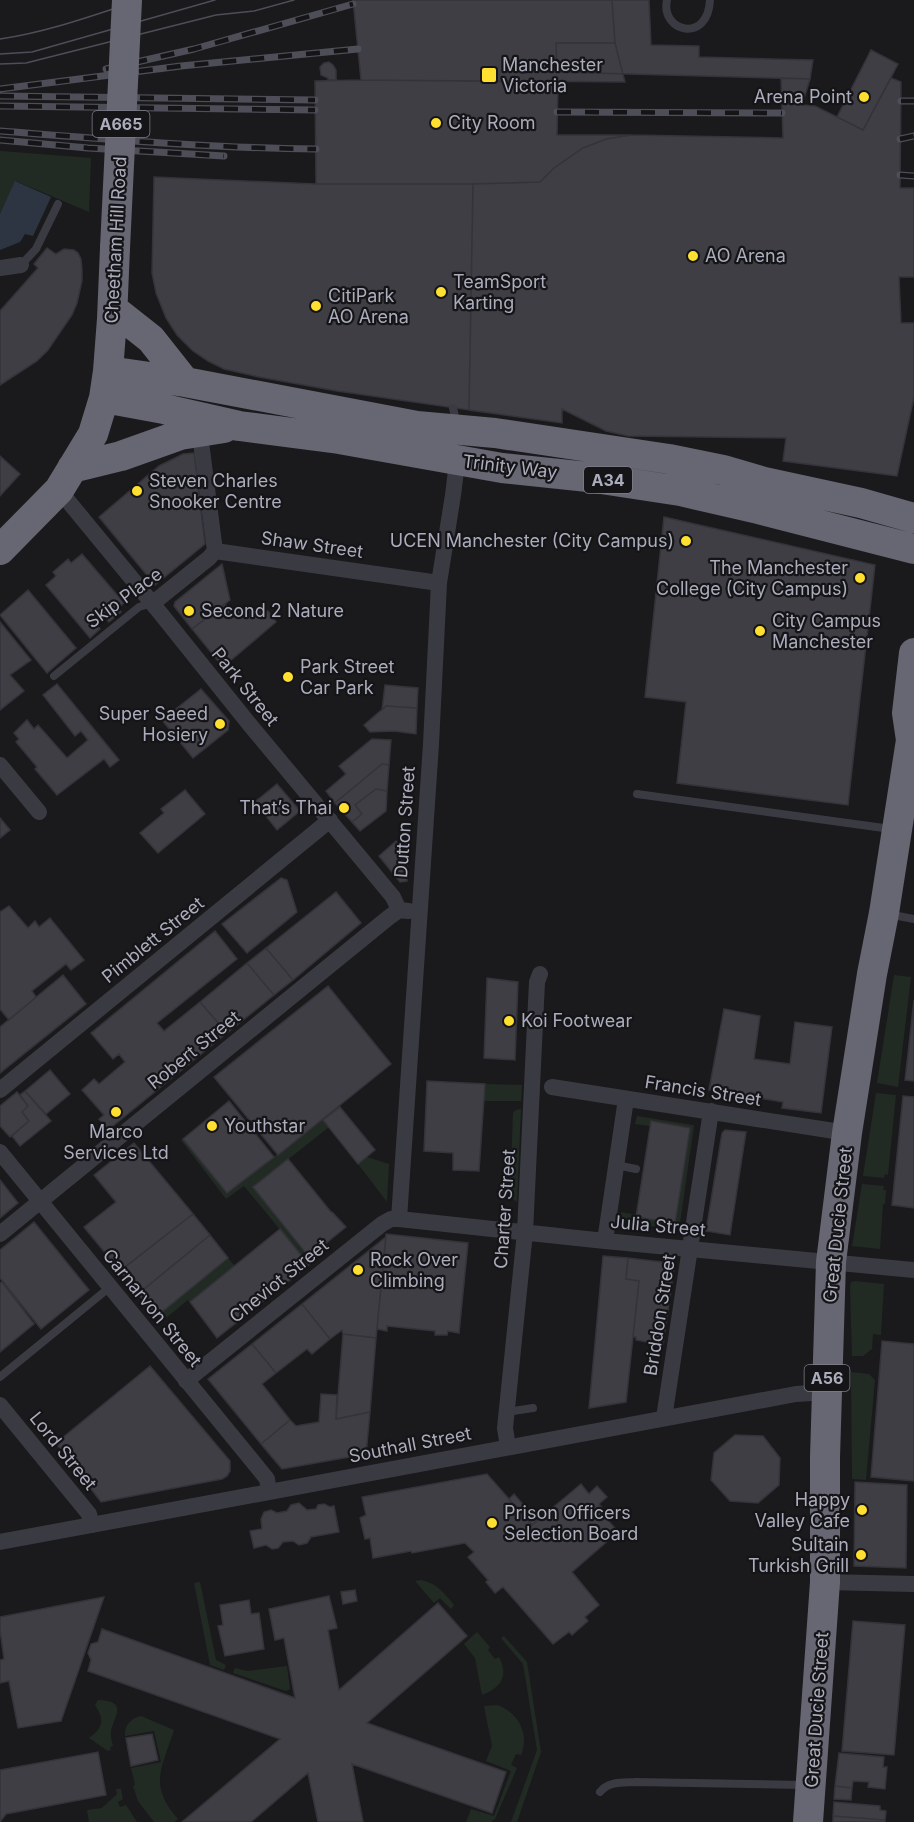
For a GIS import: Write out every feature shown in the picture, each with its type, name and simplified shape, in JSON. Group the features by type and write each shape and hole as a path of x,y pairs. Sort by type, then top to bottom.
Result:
{"highway":[{"name":"Cheetham Hill Road","path":"0,550 65,479 93,434 106,385 113,309 127,0"},
{"path":"113,309 151,339 185,381"},
{"path":"106,385 185,381"},
{"name":"Trinity Way","path":"185,381 417,426 455,419 495,433 723,470 914,518"},
{"name":"Trinity Way","path":"106,385 164,409 239,426 328,437 501,468 588,477 680,491 914,549"},
{"path":"455,419 472,442 490,449 556,460 588,477"},
{"path":"65,479 121,456 197,431 239,426"},
{"name":"Great Ducie Street","path":"808,1822 825,1582 831,1262 847,1133 913,738 907,713 914,653"}],"street":[{"path":"0,268 21,265"},
{"name":"Dutton Street","path":"399,1219 439,583 458,460 455,419"},
{"path":"197,431 201,442 215,551"},
{"name":"Park Street","path":"65,479 153,603 250,725 393,897 399,909"},
{"name":"Shaw Street","path":"215,551 439,583"},
{"name":"Skip Place","path":"153,603 215,551"},
{"path":"0,765 39,812"},
{"name":"Pimblett Street","path":"0,1090 330,820"},
{"path":"399,909 418,912"},
{"name":"Robert Street","path":"0,1234 399,909"},
{"name":"Charter Street","path":"508,1447 505,1428 506,1412 525,1233 537,982 540,974"},
{"name":"Francis Street","path":"552,1086 847,1133"},
{"path":"605,1241 626,1098"},
{"name":"Briddon Street","path":"664,1418 711,1111"},
{"name":"Carnarvon Street","path":"0,1152 267,1479 269,1491"},
{"name":"Cheviot Street","path":"186,1381 382,1224 392,1219 399,1219"},
{"name":"Julia Street","path":"399,1219 914,1270"},
{"name":"Southall Street","path":"0,1542 807,1392 827,1392"},
{"name":"Lord Street","path":"0,1405 89,1514 92,1525"},
{"path":"825,1582 914,1584"}],"lane":[{"path":"667,0 665,6 670,19 675,24 688,29 695,28 706,19 710,12 711,0"},
{"path":"21,265 36,249 58,204"},
{"name":"Skip Place","path":"54,676 138,607 153,603"},
{"path":"637,794 897,830"},
{"path":"884,913 914,919"},
{"path":"616,1166 636,1169"},
{"path":"0,1377 110,1287"},
{"path":"506,1412 533,1408"},
{"path":"600,1792 605,1785 612,1783 636,1782 811,1785"}],"shaded area":[{"path":"0,151 91,158 89,212 16,181 0,214"},
{"path":"894,975 911,977 898,1087 877,1083"},
{"path":"485,1084 522,1085 521,1101 483,1101"},
{"path":"876,1093 896,1095 888,1175 885,1174 884,1178 863,1176"},
{"path":"521,1109 517,1202 510,1197 513,1113"},
{"path":"637,1116 694,1126 679,1230 620,1222 621,1212 675,1223 690,1128 651,1122 650,1126 635,1124"},
{"path":"322,1119 329,1127 253,1187 304,1252 301,1255 244,1186 226,1199 181,1140 183,1139 227,1193"},
{"path":"367,1157 389,1164 387,1202 358,1164"},
{"path":"862,1184 884,1186 883,1190 886,1190 880,1249 852,1246"},
{"path":"228,1258 235,1266 161,1322 157,1316"},
{"path":"851,1282 884,1284 881,1335 873,1334 872,1349 863,1356 852,1356 850,1287"},
{"path":"851,1372 869,1374 875,1380 866,1480 852,1479"},
{"path":"421,1580 436,1586 454,1605 451,1609 440,1598 434,1603 415,1581"},
{"path":"200,1582 216,1660 226,1665 224,1670 210,1665 194,1583"},
{"path":"477,1632 490,1647 488,1650 495,1659 499,1657 503,1670 503,1676 498,1685 482,1695 475,1658 464,1644"},
{"path":"504,1636 527,1662 541,1752 517,1822 511,1822 537,1750 523,1664 501,1638"},
{"path":"287,1666 290,1689 286,1691 233,1673 235,1668 247,1671"},
{"path":"98,1700 108,1701 117,1706 111,1733 113,1746 108,1751 89,1738 97,1731 101,1723 95,1705"},
{"path":"497,1705 511,1713 520,1725 524,1739 521,1755 516,1754 511,1765 517,1768 495,1819 491,1822 466,1822 471,1809 494,1816 511,1771 486,1761 492,1746 484,1706"},
{"path":"141,1716 174,1730 162,1766 160,1786 169,1807 178,1819 174,1822 154,1822 138,1801 133,1786 135,1785 131,1768 161,1762 154,1731 125,1736 129,1723"},
{"path":"116,1789 121,1789 123,1799 118,1802 120,1807 126,1805 137,1822 89,1822 87,1810 102,1808 117,1794"}],"water":[{"path":"15,181 51,197 33,236 25,234 20,242 0,250 0,214"}],"building":[{"path":"353,0 612,0 615,43 625,82 361,80"},
{"path":"612,0 649,0 651,45 699,46 699,57 813,60 810,79 557,72 556,43 615,43"},
{"name":"Arena Point","path":"871,50 898,64 863,130 837,117"},
{"path":"329,62 333,65 336,70 336,80 328,80 321,75 320,67"},
{"name":"AO Arena","path":"781,78 810,79 802,105 815,106 863,130 891,78 901,82 900,188 914,188 914,277 899,277 901,323 914,323 914,397 897,476 783,461 786,438 628,436 606,431 562,409 562,423 469,410 473,184 540,182 554,168 583,148 606,139 632,135 783,138"},
{"name":"City Room","path":"315,81 558,82 557,135 632,135 606,139 583,148 554,168 540,182 316,184"},
{"name":"CitiPark AO Arena","path":"154,177 316,184 473,184 469,410 259,377 224,369 193,351 177,335 166,318 156,293 152,273"},
{"path":"47,248 56,254 64,249 78,253 81,259 82,281 77,303 72,315 48,350 37,361 0,385 0,311 38,268 34,264"},
{"path":"194,453 205,544 155,585 99,517 159,466 183,454"},
{"path":"0,456 20,474 0,496"},
{"name":"City Campus Manchester","path":"664,517 875,565 848,805 677,783 686,702 645,697"},
{"path":"82,554 124,603 118,608 121,612 109,622 101,612 92,619 100,629 90,638 46,585 56,576 53,572 68,559 71,563"},
{"path":"222,564 230,600 192,629 174,606 175,602"},
{"path":"28,590 76,648 47,673 0,615"},
{"path":"225,604 231,610 268,611 276,622 223,667 192,629"},
{"path":"0,622 31,660 10,675 24,691 0,710"},
{"path":"57,684 119,760 110,767 104,759 57,795 16,742 19,739 14,733 27,720 34,729 38,725 67,758 88,740 81,731 75,736 43,695"},
{"path":"385,685 418,688 417,708 386,706 382,710"},
{"path":"201,689 229,721 228,730 193,758 162,720"},
{"path":"386,706 417,708 416,734 394,731 370,732 364,725"},
{"path":"372,739 391,740 389,765 382,764 335,803 326,791 346,774 339,766"},
{"path":"382,764 389,765 387,791 376,789 355,805 362,814 352,822 335,803"},
{"path":"277,784 300,811 277,830 255,802"},
{"path":"376,789 387,791 386,811 360,831 352,822 362,814 355,805"},
{"path":"185,790 205,814 158,853 140,833 164,813 161,809"},
{"path":"0,818 10,830 0,838"},
{"path":"405,840 408,841 407,881 400,882 379,856 396,841 399,845"},
{"path":"281,878 287,880 297,912 247,953 222,924"},
{"path":"336,892 361,923 293,980 266,948"},
{"path":"9,906 28,928 35,921 39,927 50,918 84,960 71,970 66,964 32,991 36,997 9,1020 0,1009 0,912"},
{"path":"215,931 237,959 157,1023 164,1031 200,1002 227,1033 108,1130 99,1119 104,1115 82,1090 94,1079 99,1084 125,1062 119,1054 113,1059 91,1033"},
{"path":"266,948 293,980 274,995 247,963"},
{"path":"247,963 274,995 227,1033 200,1002"},
{"path":"63,975 86,1004 0,1073 0,1027"},
{"path":"487,978 518,982 515,1060 484,1058"},
{"path":"328,986 391,1064 278,1155 214,1077"},
{"path":"914,1000 914,1081 905,1080"},
{"path":"724,1009 760,1016 754,1059 790,1064 795,1022 832,1027 821,1113 782,1108 783,1102 709,1090"},
{"path":"50,1070 70,1094 46,1114 25,1091"},
{"path":"427,1081 485,1084 479,1171 453,1170 453,1153 424,1151"},
{"path":"25,1091 51,1121 20,1146 12,1136 29,1121 22,1112 28,1106 20,1095"},
{"path":"17,1092 28,1106 22,1112 29,1121 10,1137 0,1126 0,1106"},
{"path":"903,1096 914,1097 914,1208 892,1205"},
{"path":"229,1101 274,1157 227,1193 183,1139"},
{"path":"340,1107 375,1150 358,1164 323,1120"},
{"path":"651,1121 690,1128 675,1223 636,1217"},
{"path":"725,1130 746,1132 730,1235 706,1231 722,1133"},
{"path":"134,1143 193,1214 120,1271 84,1227 116,1202 94,1175"},
{"path":"288,1159 346,1227 309,1257 253,1187"},
{"path":"0,1180 18,1203 0,1218"},
{"path":"193,1214 210,1235 138,1294 120,1271"},
{"path":"34,1222 89,1290 41,1329 0,1278 0,1250"},
{"path":"280,1229 309,1265 217,1338 190,1302"},
{"path":"386,1234 468,1243 459,1333 448,1331 447,1335 435,1335 435,1331 387,1326 387,1331 377,1329"},
{"path":"210,1235 228,1258 157,1316 138,1294"},
{"path":"386,1237 376,1338 343,1334 342,1330 330,1339 302,1304"},
{"path":"603,1256 628,1258 626,1279 639,1281 626,1402 589,1408"},
{"path":"628,1258 670,1263 674,1268 663,1345 636,1340 636,1337 633,1337 639,1281 626,1279"},
{"path":"2,1282 34,1324 0,1352 0,1283"},
{"path":"302,1304 330,1339 312,1354 307,1349 276,1373 252,1344"},
{"path":"343,1334 376,1338 370,1412 336,1419"},
{"path":"882,1341 914,1344 914,1481 871,1477"},
{"path":"252,1344 276,1373 262,1384 290,1420 261,1444 208,1379"},
{"path":"150,1366 230,1461 230,1471 222,1479 101,1502 56,1443"},
{"path":"321,1394 337,1395 336,1419 370,1412 366,1454 282,1469 261,1444 290,1420 296,1426 319,1422"},
{"path":"735,1435 763,1436 780,1458 779,1485 758,1503 730,1501 711,1480 714,1453"},
{"path":"487,1474 532,1525 581,1484 589,1494 597,1486 607,1497 599,1504 609,1516 607,1519 618,1532 572,1572 599,1605 585,1617 588,1621 572,1635 569,1632 553,1644 503,1587 495,1593 486,1582 488,1580 468,1557 474,1552 465,1543 373,1558 370,1538 365,1539 360,1518 366,1515 362,1497"},
{"path":"855,1482 907,1485 906,1568 854,1566"},
{"path":"514,1494 537,1521 532,1525 509,1499"},
{"path":"299,1503 307,1510 316,1509 318,1505 324,1504 334,1506 339,1532 311,1537 307,1543 299,1545 293,1541 283,1542 278,1548 272,1549 266,1545 254,1548 250,1531 262,1529 261,1519 264,1512 287,1511 291,1505"},
{"path":"355,1590 357,1601 343,1604 341,1592"},
{"path":"329,1596 337,1628 328,1630 339,1690 438,1603 467,1636 367,1723 506,1772 492,1813 352,1764 363,1822 318,1822 308,1773 251,1822 182,1822 280,1739 88,1671 91,1660 88,1653 91,1644 98,1642 102,1629 295,1698 284,1638 275,1640 269,1609"},
{"path":"104,1597 61,1721 18,1728 9,1681 0,1683 0,1660 4,1659 0,1617"},
{"path":"249,1600 251,1614 259,1613 264,1649 225,1656 218,1626 223,1625 220,1605"},
{"path":"853,1621 905,1625 894,1755 842,1751"},
{"path":"152,1734 158,1760 131,1766 126,1738"},
{"path":"98,1752 106,1795 6,1814 0,1822 0,1770"},
{"path":"839,1753 884,1757 883,1767 887,1767 885,1789 868,1787 869,1782 853,1781 852,1788 835,1786"},
{"path":"835,1786 852,1788 851,1800 834,1799"},
{"path":"834,1802 880,1806 880,1810 886,1811 885,1820 833,1816"},
{"path":"833,1816 885,1820 885,1822 833,1822"}],"tram line":[{"path":"0,39 53,28 140,0"},
{"path":"0,54 32,52 215,0"},
{"path":"0,64 26,63 216,15 254,11 294,0"}],"railway":[{"path":"106,69 194,49 353,4"},
{"path":"0,89 181,66 358,49"},
{"path":"0,96 315,100"},
{"path":"901,101 914,101"},
{"path":"0,106 315,110"},
{"path":"557,112 782,113"},
{"path":"0,131 197,145 316,149"},
{"path":"900,139 914,136"},
{"path":"0,140 224,156"},
{"path":"900,175 914,176"}],"place":[{"name":"Manchester Victoria","path":"489,75"},
{"name":"Arena Point","path":"864,97"},
{"name":"City Room","path":"436,123"},
{"name":"AO Arena","path":"693,256"},
{"name":"TeamSport Karting","path":"441,292"},
{"name":"CitiPark AO Arena","path":"316,306"},
{"name":"Steven Charles Snooker Centre","path":"137,491"},
{"name":"UCEN Manchester (City Campus)","path":"686,541"},
{"name":"The Manchester College (City Campus)","path":"860,578"},
{"name":"Second 2 Nature","path":"189,611"},
{"name":"City Campus Manchester","path":"760,631"},
{"name":"Park Street Car Park","path":"288,677"},
{"name":"Super Saeed Hosiery","path":"220,724"},
{"name":"That’s Thai","path":"344,808"},
{"name":"Koi Footwear","path":"509,1021"},
{"name":"Marco Services Ltd","path":"116,1112"},
{"name":"Youthstar","path":"212,1126"},
{"name":"Rock Over Climbing","path":"358,1270"},
{"name":"Happy Valley Cafe","path":"862,1510"},
{"name":"Prison Officers Selection Board","path":"492,1523"},
{"name":"Sultain Turkish Grill","path":"861,1555"}]}
